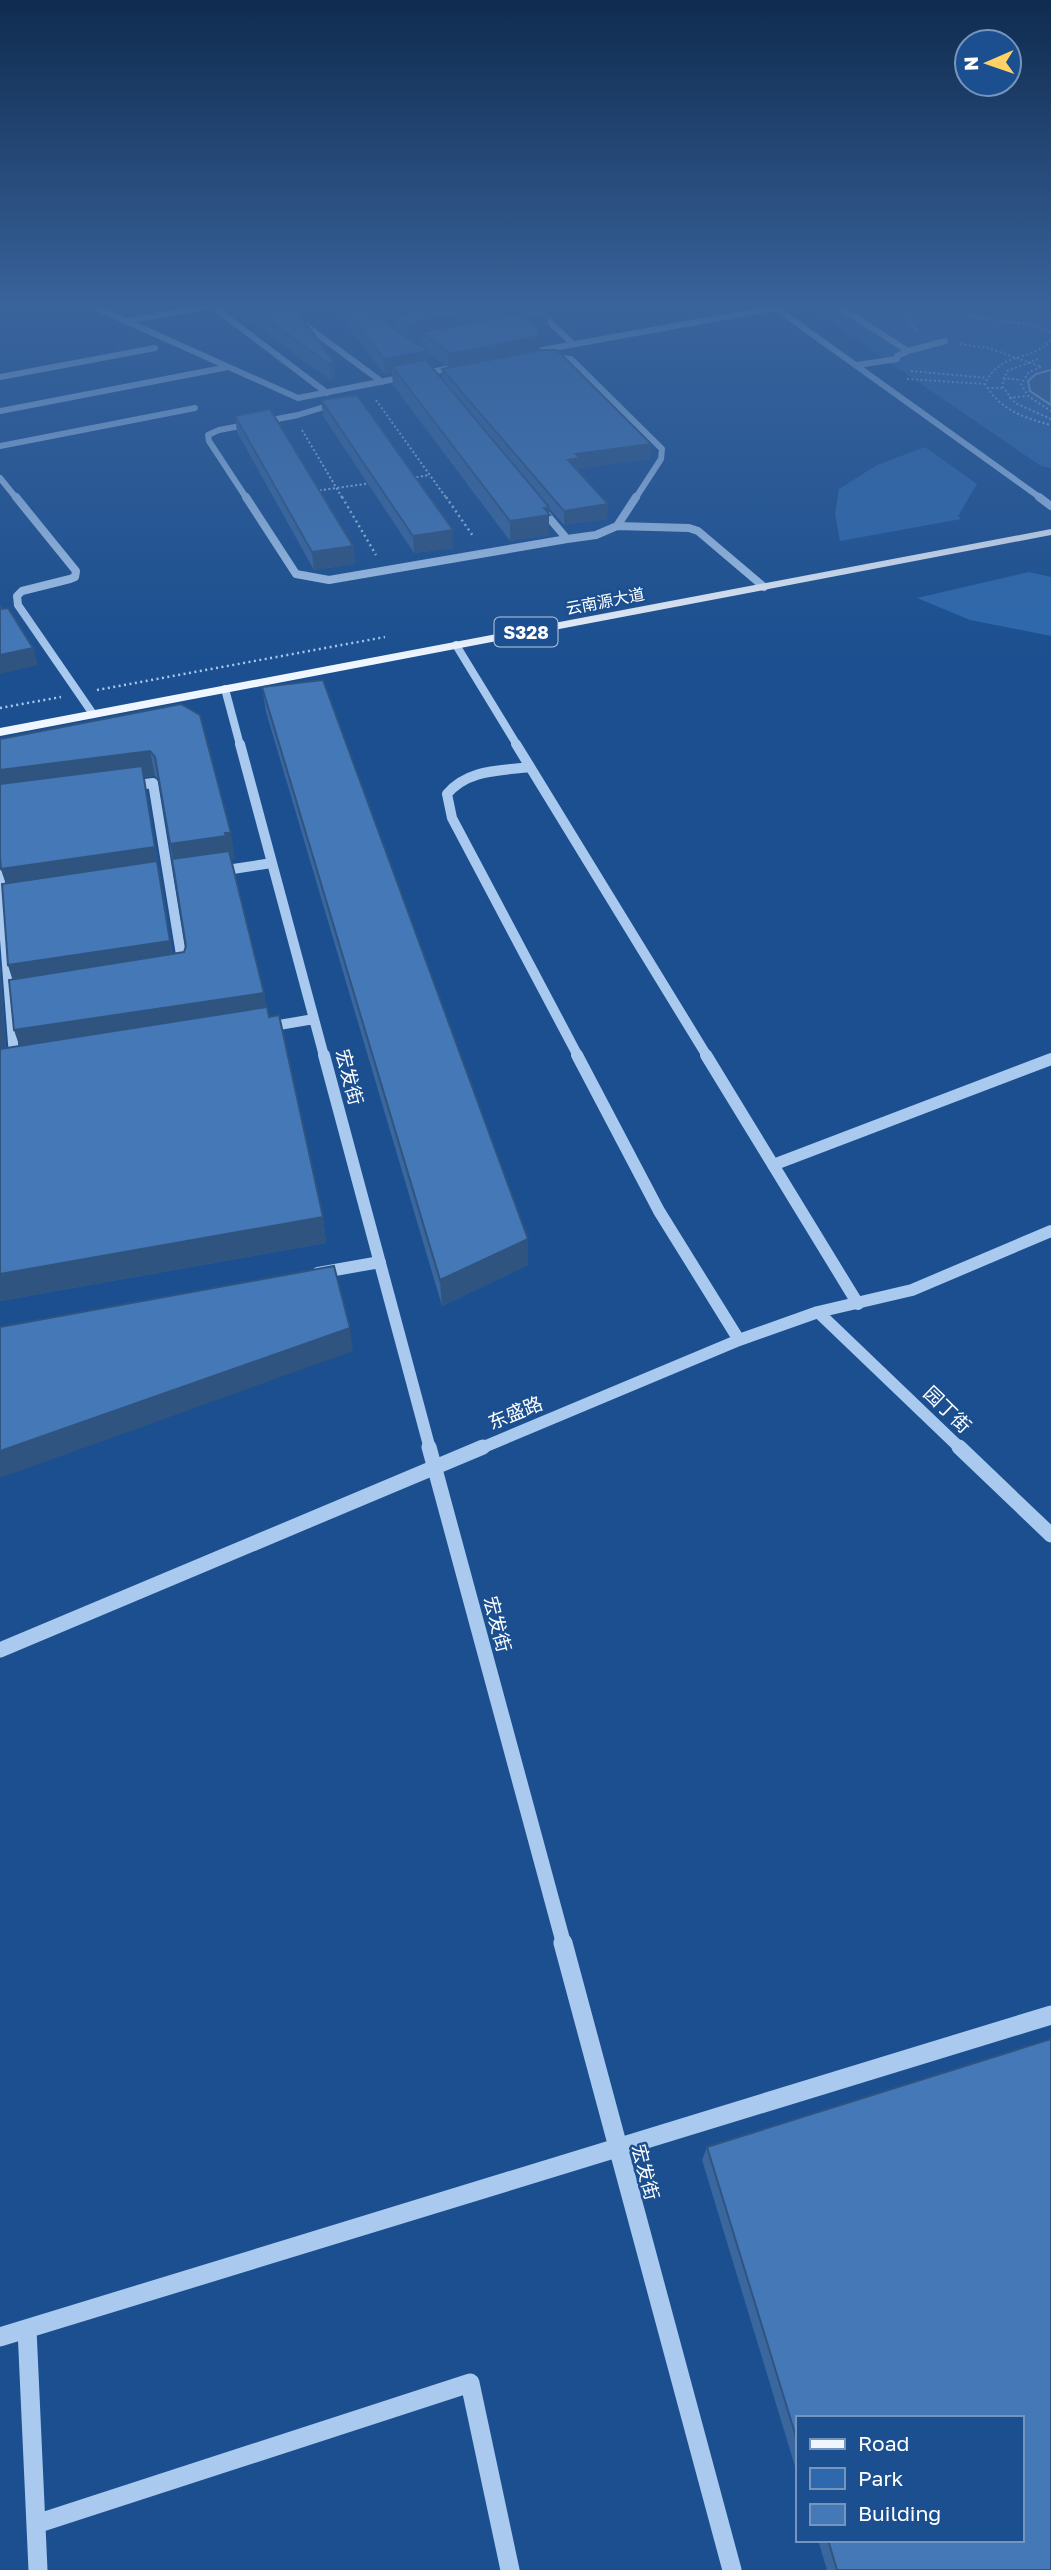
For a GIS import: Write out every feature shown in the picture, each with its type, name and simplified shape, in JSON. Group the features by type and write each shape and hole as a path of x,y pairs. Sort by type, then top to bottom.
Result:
{"main road":[{"name":"云南源大道","path":"0,732 1051,532"}],"street":[{"path":"0,446 118,423"},
{"path":"257,423 211,432 208,438 296,574 328,580 596,535 617,526 676,526 698,531 764,587"},
{"path":"617,526 661,459 662,449 636,423"},
{"path":"937,423 1051,506"},
{"path":"0,478 76,571 75,577 70,579 26,589 17,596 18,605 93,714"},
{"path":"531,496 567,539"},
{"path":"456,645 858,1304"},
{"name":"宏发街","path":"225,689 733,2570"},
{"path":"530,767 465,778 453,784 447,794 450,811 659,1211 739,1340"},
{"path":"115,788 153,783 184,973 171,975"},
{"path":"0,874 11,1067 29,1064"},
{"path":"8,1000 21,998"},
{"path":"260,1028 314,1019"},
{"path":"773,1165 1051,1059"},
{"name":"东盛路","path":"0,1650 435,1465 739,1340 818,1311 912,1290 1051,1231"},
{"path":"298,1277 380,1262"},
{"name":"园丁街","path":"818,1311 1051,1535"},
{"path":"0,2337 1051,2015"},
{"path":"27,2329 38,2570"},
{"path":"36,2524 470,2383 510,2570"}],"lane":[{"path":"207,872 272,863"},
{"path":"156,880 182,876"},
{"path":"2,902 15,901"}],"path":[{"path":"298,423 386,570"},
{"path":"391,423 485,553"},
{"path":"403,479 429,475"},
{"path":"312,492 377,483"}],"green space":[{"path":"978,423 1051,423 1051,468 1041,466"},
{"path":"925,447 977,484 958,516 961,519 840,541 835,514 839,489 877,465"},
{"path":"1029,572 1051,577 1051,636 970,620 917,598"}],"building":[{"path":"239,423 278,423 353,546 312,552"},
{"path":"337,423 377,423 453,530 413,536"},
{"path":"435,423 479,423 549,507 544,508 550,515 510,521"},
{"path":"488,423 630,423 651,444 576,454 580,458 568,460 608,504 564,511"},
{"path":"0,605 2,609 8,608 33,648 0,655"},
{"path":"323,680 528,1239 440,1280 262,687"},
{"path":"181,704 200,715 231,833 225,833 226,836 170,844 155,757 150,751 0,770 0,739"},
{"path":"142,766 155,847 1,869 0,784"},
{"path":"229,851 264,993 14,1030 9,980 184,952 186,946 172,859"},
{"path":"157,861 170,941 8,965 2,884"},
{"path":"267,1007 269,1017 279,1015 323,1217 0,1274 0,1049"},
{"path":"334,1266 350,1328 0,1451 0,1327"},
{"path":"1051,2039 1051,2570 837,2570 829,2542 1023,2542 1023,2416 796,2416 796,2437 707,2147"}]}
